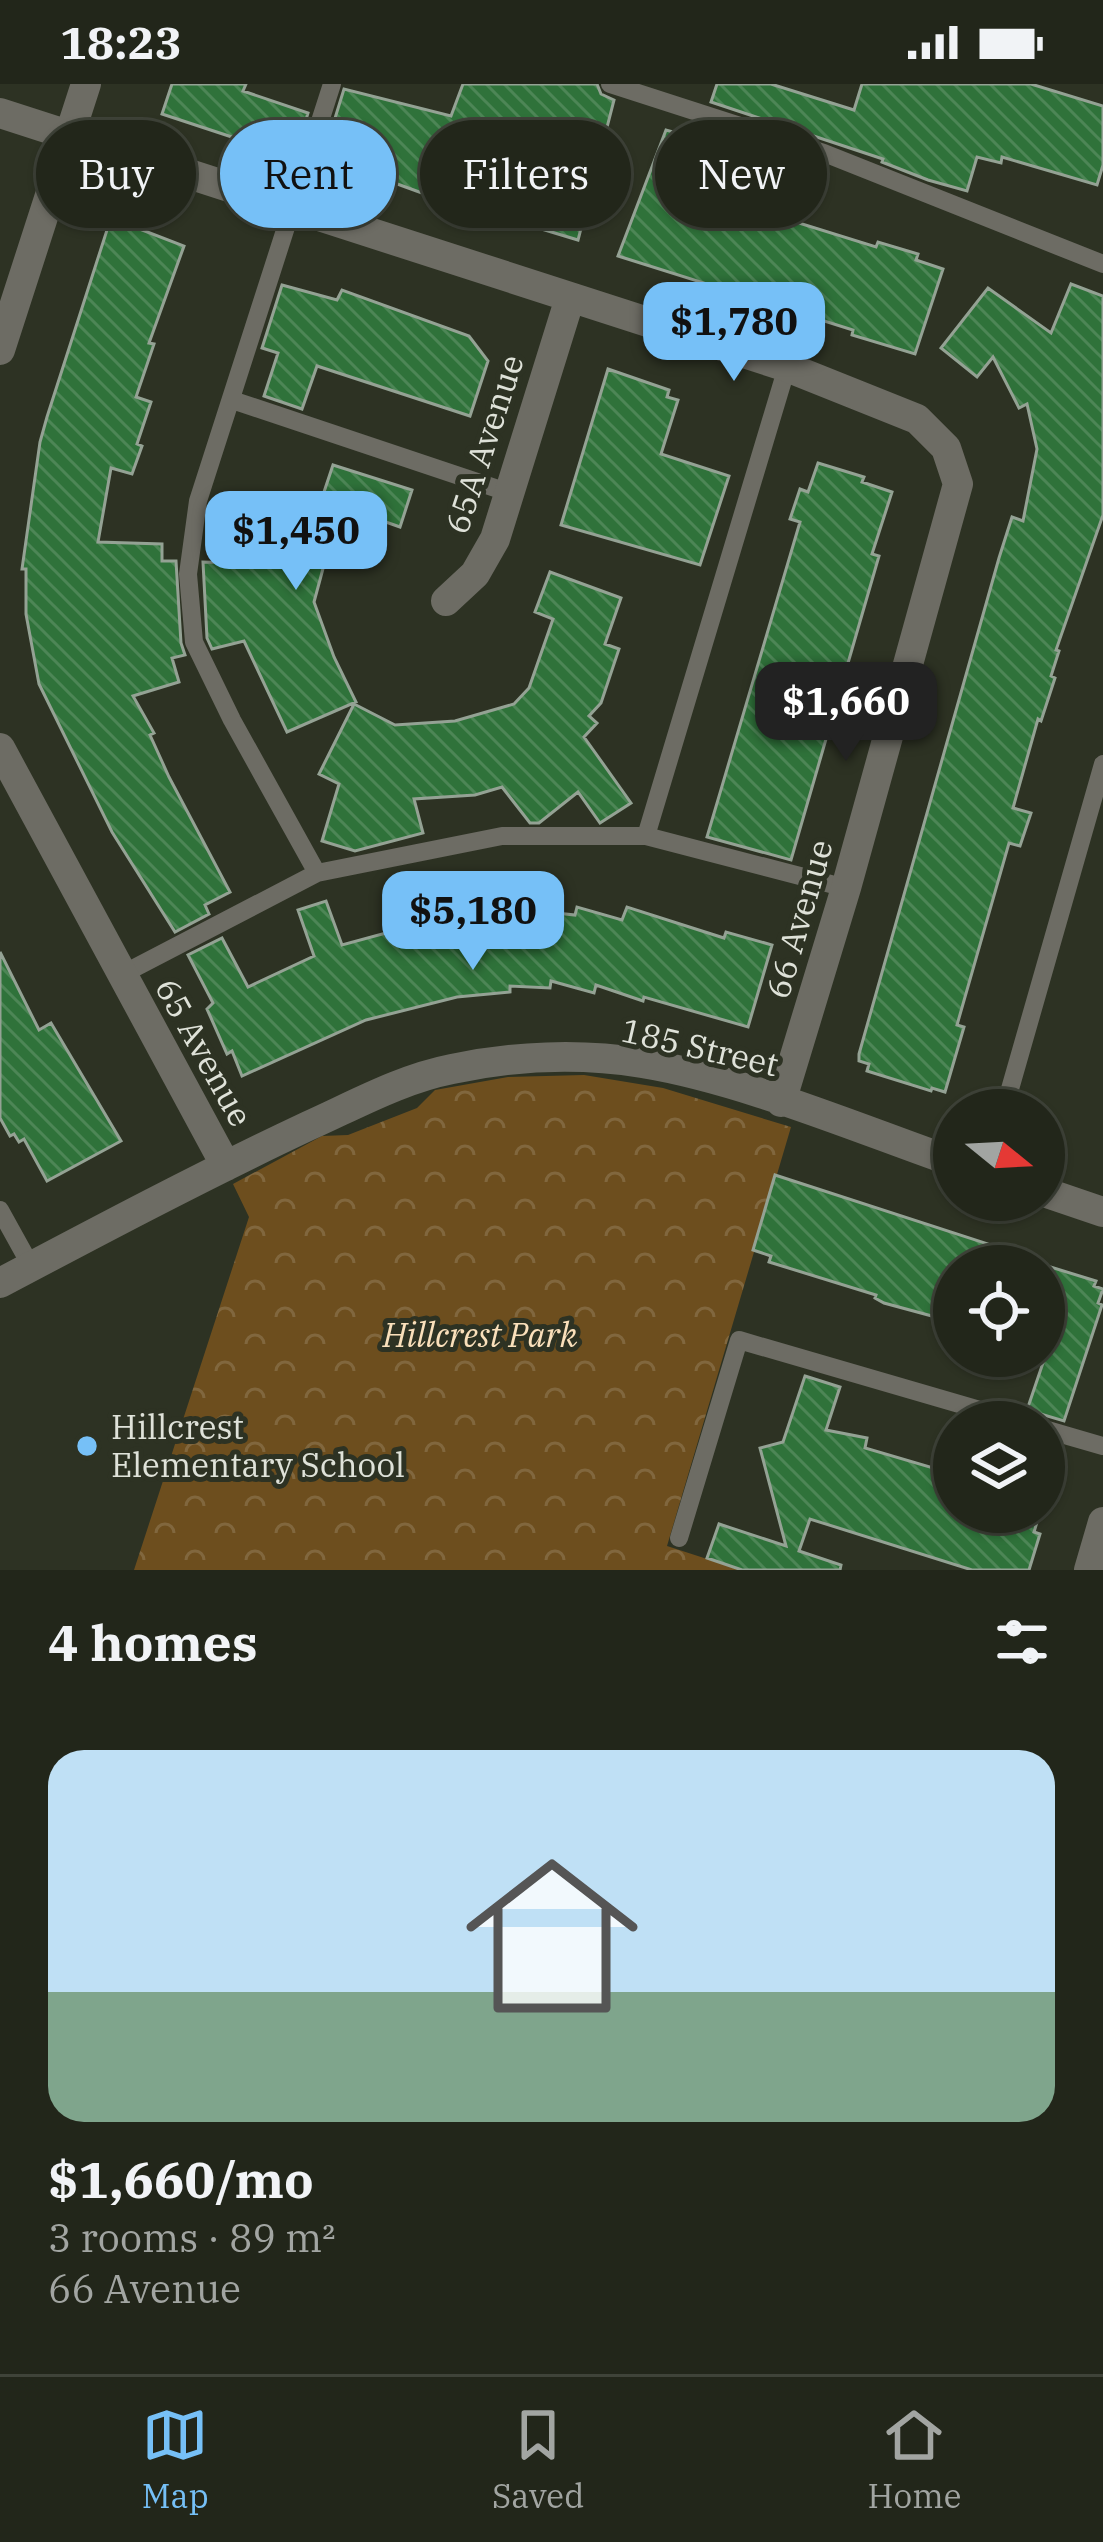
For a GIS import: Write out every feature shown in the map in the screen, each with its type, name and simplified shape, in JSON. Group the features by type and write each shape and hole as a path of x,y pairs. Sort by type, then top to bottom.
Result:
{"street":[{"path":"74,120 86,84"},
{"path":"0,113 36,125"},
{"path":"0,350 39,228"},
{"path":"355,228 787,367"},
{"name":"65A Avenue","path":"446,601 476,574 495,539 570,298"},
{"name":"66 Avenue","path":"781,1102 958,484 946,448 917,419 787,367"},
{"name":"65 Avenue","path":"0,748 226,1166 0,1283"},
{"name":"185 Street","path":"226,1166 397,1085 500,1061 564,1057 641,1063 781,1102 933,1155"},
{"path":"1065,1199 1103,1212"},
{"path":"1089,1570 1103,1522"}],"lane":[{"path":"321,120 332,84"},
{"path":"610,84 824,153 1103,264"},
{"path":"287,228 198,501 188,574 194,642 317,873"},
{"path":"646,836 787,367"},
{"path":"232,400 509,493"},
{"path":"1010,1089 1103,764"},
{"path":"121,976 317,873 502,836 646,836 846,887"},
{"path":"0,1210 31,1266"},
{"path":"679,1538 739,1340 949,1401"},
{"path":"1065,1435 1103,1446"}],"green space":[{"name":"Hillcrest Park","path":"584,1075 663,1088 791,1127 667,1546 741,1570 134,1570 249,1217 233,1184 322,1136 348,1135 417,1108 435,1090 508,1077"}],"building":[{"path":"172,84 246,84 243,91 308,113 306,120 220,120 220,133 196,125 196,120 162,114"},
{"path":"463,84 597,84 601,94 614,100 609,120 420,120 420,192 396,184 396,120 334,120 344,89 451,116"},
{"path":"717,84 771,84 854,110 862,84 1031,84 1103,106 1103,165 1097,185 1002,157 1001,163 977,157 967,191 827,140 827,120 765,120 711,102"},
{"path":"655,159 655,228 815,228 918,254 916,260 943,269 915,354 618,256"},
{"path":"137,228 184,246 149,343 154,344 136,397 151,402 137,444 142,446 132,474 111,468 98,542 162,544 162,561 176,561 185,655 172,658 179,682 133,696 154,733 150,735 169,777 230,892 205,905 209,914 175,932 112,832 39,684 26,614 26,569 22,569 40,442 107,230"},
{"path":"538,228 581,228 578,240"},
{"path":"1071,284 1103,296 1103,515 1056,650 1051,676 1055,678 1013,808 1031,813 1020,846 1009,843 957,1025 964,1027 946,1089 931,1091 867,1071 869,1064 859,1061 859,1054 999,558 1012,517 1023,521 1037,449 1027,404 1019,408 993,357 977,377 941,348 988,288 1051,333"},
{"path":"282,285 337,300 342,290 469,336 488,361 470,416 317,366 302,409 264,396 278,353 262,348"},
{"path":"608,369 669,390 667,397 678,400 661,454 729,476 700,565 561,525"},
{"path":"818,463 864,477 862,482 892,492 872,554 879,556 791,860 707,837 800,522 790,519 800,489 808,492"},
{"path":"333,465 412,490 400,527 363,514 350,553 328,550 314,602 356,702 287,732 244,641 212,649 207,638 203,562 243,563 249,535 266,539 285,495 319,507"},
{"path":"550,572 621,598 605,644 619,649 601,703 589,716 597,723 584,737 631,803 600,823 578,792 539,823 530,823 502,787 475,795 414,799 423,833 355,851 322,841 339,784 319,774 354,704 395,725 455,721 514,704 529,688 553,619 535,612"},
{"path":"326,901 342,945 408,927 519,917 520,909 575,915 577,907 622,920 627,907 724,938 726,932 772,945 748,1027 596,985 594,993 551,981 550,988 510,986 510,992 457,997 366,1020 242,1076 232,1051 227,1054 207,1009 213,1003 188,955 222,938 248,987 314,956 298,910"},
{"path":"0,952 39,1030 51,1023 121,1141 47,1181 24,1139 19,1142 14,1134 10,1136 0,1118"},
{"path":"775,1175 991,1245 933,1245 933,1316 769,1262 771,1256 753,1250"},
{"path":"1065,1271 1096,1281 1094,1286 1103,1289 1098,1303 1102,1305 1065,1418 1065,1401 1030,1401 1038,1377 1065,1377"},
{"path":"805,1376 840,1387 826,1430 867,1438 865,1448 933,1468 933,1533 1040,1534 1029,1570 972,1570 810,1519 799,1551 841,1565 840,1570 742,1570 707,1558 719,1524 786,1546 760,1448 783,1442"}],"place":[{"name":"Hillcrest Elementary School","path":"87,1446"}]}
